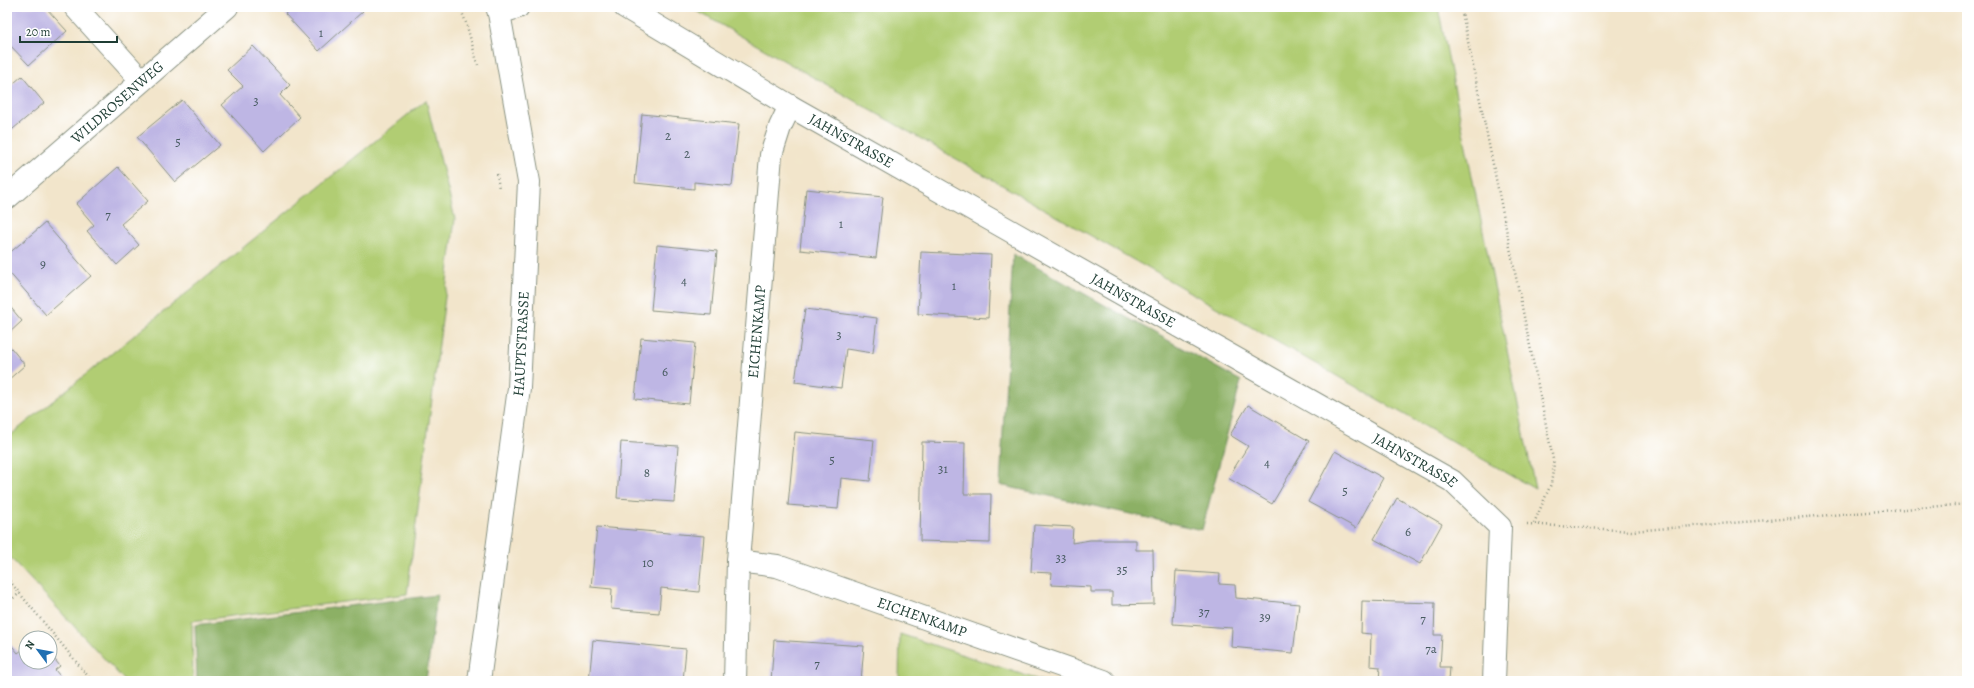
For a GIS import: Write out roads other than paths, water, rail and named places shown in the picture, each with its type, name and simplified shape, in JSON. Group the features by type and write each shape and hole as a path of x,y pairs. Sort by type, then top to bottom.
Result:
{"street":[{"path":"75,7 141,80"},
{"name":"WILDROSENWEG","path":"7,198 141,80 227,7"},
{"name":"JAHNSTRASSE","path":"626,7 790,106 1452,480 1500,527 1494,681"},
{"name":"HAUPTSTRASSE","path":"479,681 520,388 530,182 505,9"},
{"name":"EICHENKAMP","path":"735,681 738,561 771,155 780,127 790,106"},
{"name":"EICHENKAMP","path":"738,561 777,566 1104,681"}]}
